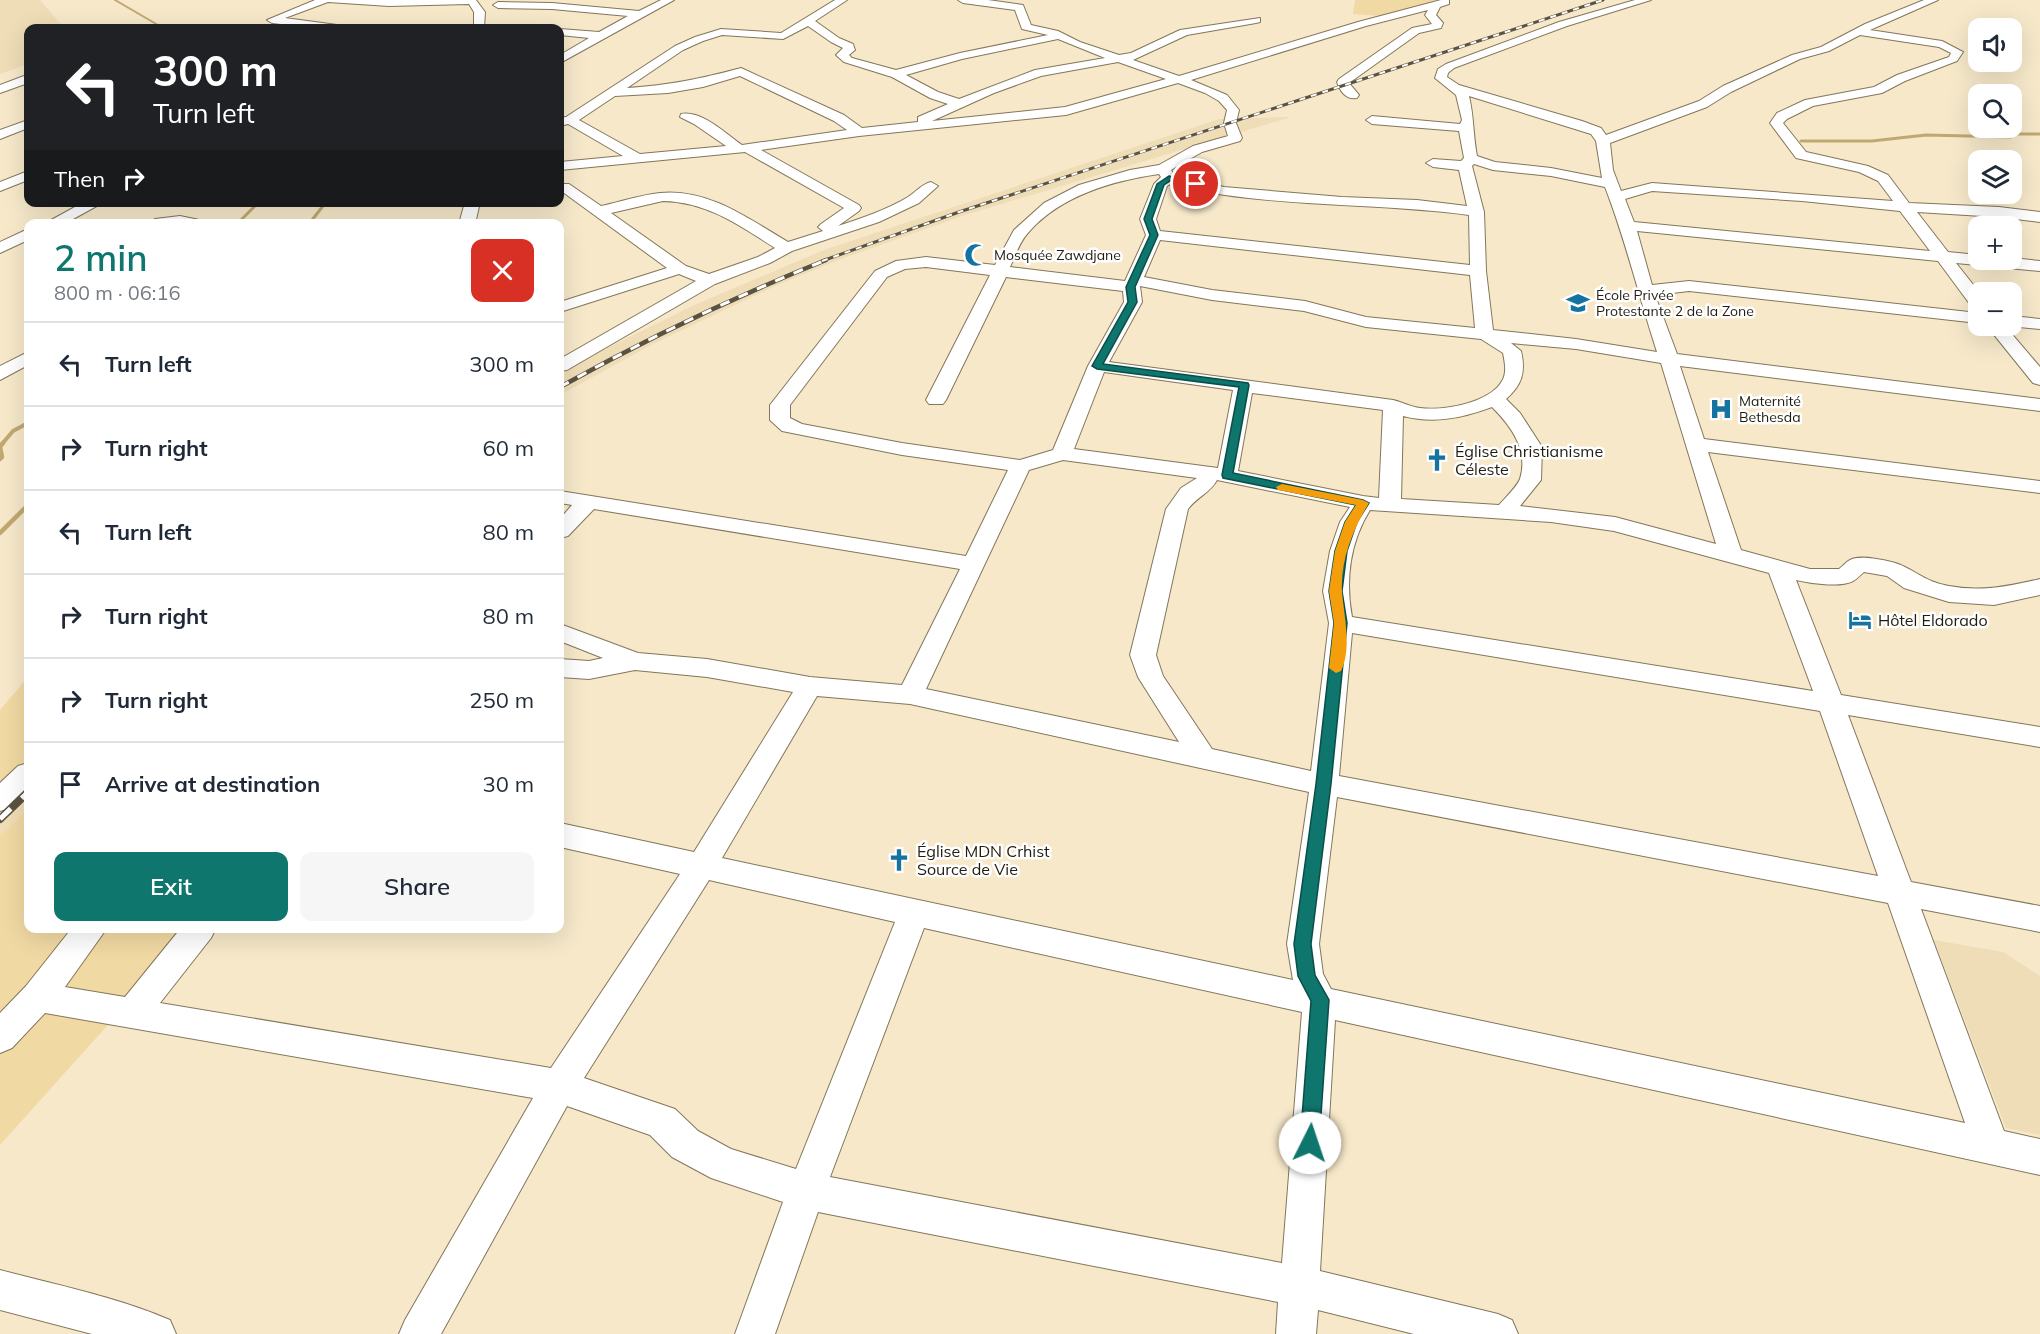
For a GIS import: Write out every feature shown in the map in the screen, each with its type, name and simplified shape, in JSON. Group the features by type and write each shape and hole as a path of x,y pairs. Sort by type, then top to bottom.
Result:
{"street":[{"path":"304,24 272,20 324,0"},
{"path":"331,0 389,3 471,0 478,6 479,24"},
{"path":"564,58 639,14 669,0"},
{"path":"565,121 679,48 709,34 728,31 783,36 842,0"},
{"path":"963,0 1005,4 1022,3 1026,27 1061,36 1070,42 1217,94 1233,110 1230,123 1235,138 1219,141 1171,164 1161,184 1148,219 1154,235 1132,284 1133,302 1097,366 1062,454"},
{"path":"1646,0 1563,24 1450,66 1442,72 1442,78 1459,89 1577,124 1596,132 1603,141 1606,170 1628,226 1645,291 1669,359 1731,556"},
{"path":"1603,141 1703,104 1727,89 1796,57 1825,49 1933,0"},
{"path":"564,166 743,148 859,132 1066,111 1259,57 1362,24 1445,1"},
{"path":"1353,94 1346,90 1343,82 1416,30 1437,26 1438,23 1430,15 1445,1"},
{"path":"499,6 608,10 639,14"},
{"path":"910,127 958,103 1049,71 1120,60 1152,50 1184,32 1256,20"},
{"path":"808,21 835,40 849,46 849,50 842,55 848,60 896,74 934,95 958,103"},
{"path":"564,32 602,36"},
{"path":"1860,32 1942,44 1957,52 1957,55 1953,59 1901,78 1878,90 1809,103 1782,116 1776,123 1786,134 1794,150 1801,155 1863,169 1883,177 1968,289"},
{"path":"896,74 960,56 1061,36"},
{"path":"613,92 668,89 703,83 741,72 839,118 859,132"},
{"path":"0,89 24,80"},
{"path":"1459,89 1468,120 1465,128 1476,212 1478,272 1485,334"},
{"path":"564,364 710,280 764,260 790,247 854,208 743,148 699,121 686,117"},
{"path":"1372,120 1465,128"},
{"path":"565,121 635,157"},
{"path":"0,135 24,126"},
{"path":"1433,163 1468,162 1551,172 1615,190 1652,187 1802,197 1905,207 1977,210 2040,217"},
{"path":"9,168 24,169"},
{"path":"936,400 1019,233 1049,206 1084,188 1130,174 1166,174 1224,191 1342,201 1417,204 1476,212"},
{"path":"0,187 24,177"},
{"path":"599,211 660,197 699,200 790,247 874,219 914,200 931,186"},
{"path":"564,187 680,268 710,280"},
{"path":"61,219 87,207"},
{"path":"1628,226 2040,266"},
{"path":"1154,235 1478,272"},
{"path":"2040,405 1669,359 1576,344 1366,322 1305,306 1132,284 913,262 892,267 881,274 780,405 778,414 780,420 789,427 802,430 903,449 1021,466 1062,454 1219,475 1377,504 1551,516 1615,524 1810,576 1845,576 1859,564 1894,570 1912,583 1950,594 1994,597 2040,587"},
{"path":"564,307 680,268"},
{"path":"1645,291 1689,286 1968,317"},
{"path":"2022,322 2040,324"},
{"path":"1097,366 1393,406 1410,413 1433,416 1464,411 1495,399 1510,388 1516,367 1512,351 1485,334"},
{"path":"2004,336 2040,379"},
{"path":"0,374 24,360"},
{"path":"1204,760 1151,677 1143,655 1177,509 1189,493 1219,475 1244,385"},
{"path":"1495,399 1513,417 1532,447 1530,480 1504,513"},
{"path":"1296,1334 1320,1000 1307,976 1302,944 1324,784 1341,623 1335,591 1341,551 1351,522 1377,504 1393,406"},
{"path":"1695,444 2040,487"},
{"path":"910,695 1021,466"},
{"path":"564,498 973,564"},
{"path":"564,527 589,501"},
{"path":"1779,567 1991,1146"},
{"path":"1341,623 2040,737"},
{"path":"564,634 635,661 707,668 810,686 910,695 1324,784 2040,920"},
{"path":"564,668 589,670 635,661"},
{"path":"419,1334 559,1086 701,867 810,686"},
{"path":"0,800 24,778"},
{"path":"564,836 913,915 1320,1000 2040,1157"},
{"path":"755,1334 806,1191 913,915"},
{"path":"0,1037 38,997 86,933"},
{"path":"132,1013 196,933"},
{"path":"38,997 559,1086 662,1121 685,1144 724,1165 806,1191 1299,1286 1498,1334"},
{"path":"0,1290 94,1325 156,1334"}],"shaded area":[{"path":"0,0 40,0 61,24 24,24 24,65 0,74"},
{"path":"1355,0 1435,1 1380,16 1353,14"},
{"path":"1291,117 965,215 841,259 775,286 653,344 564,393 564,370 694,305 824,250 1219,119"},
{"path":"24,682 24,767 0,789 0,710"},
{"path":"24,767 24,813 0,836 0,789"},
{"path":"24,813 24,933 190,933 0,1145 0,836"},
{"path":"1934,940 2003,952 2040,976 2040,1135 2006,1128"}],"waterway":[{"path":"115,0 156,24"},
{"path":"1801,141 1872,141 1926,135 2011,137 2017,134 2040,134"},
{"path":"242,219 254,207"},
{"path":"313,219 322,207"},
{"path":"2,444 13,431 24,425"},
{"path":"0,459 2,457 0,447 3,443"},
{"path":"0,533 24,509"}],"railway":[{"path":"822,261 959,212 1603,0"},
{"path":"564,385 691,319 826,260"},
{"path":"0,819 24,796"}],"slow traffic":[{"path":"1282,487 1363,503 1351,522 1341,551 1335,591 1341,623 1336,668"}],"place":[{"name":"Mosquée Zawdjane","path":"976,255"},
{"name":"École Privée Protestante 2 de la Zone","path":"1578,303"},
{"name":"Maternité Bethesda","path":"1721,409"},
{"name":"Église Christianisme Céleste","path":"1437,460"},
{"name":"Hôtel Eldorado","path":"1860,620"},
{"name":"Église MDN Crhist Source de Vie","path":"899,860"}],"route":[{"path":"1196,184 1169,178 1161,184 1148,219 1154,235 1131,287 1133,302 1097,366 1244,385 1227,475 1363,503 1351,522 1341,551 1335,591 1341,623 1324,784 1302,944 1307,976 1320,1000 1310,1143"}]}
